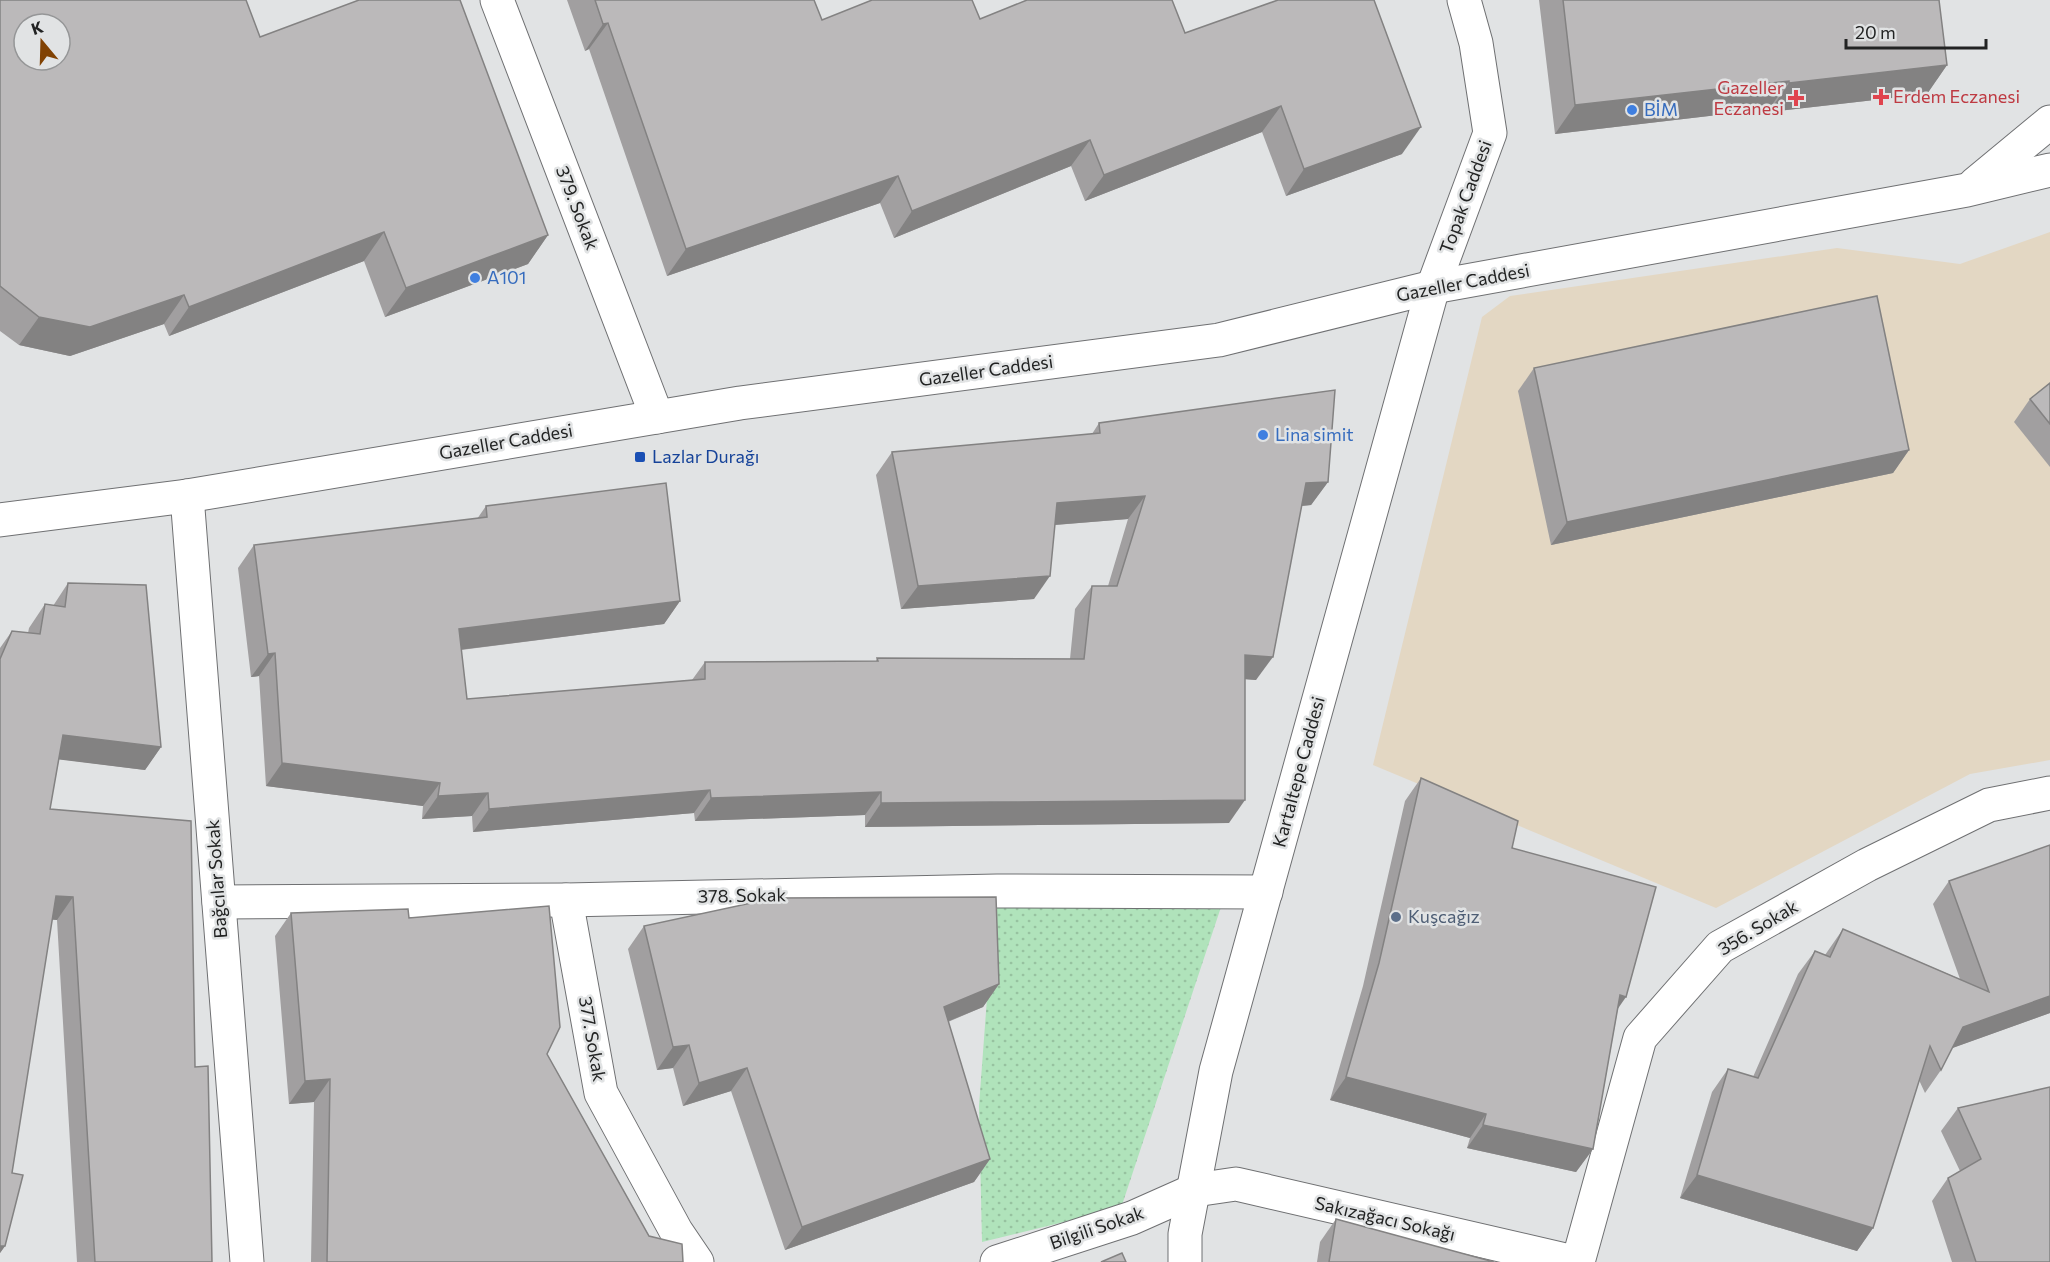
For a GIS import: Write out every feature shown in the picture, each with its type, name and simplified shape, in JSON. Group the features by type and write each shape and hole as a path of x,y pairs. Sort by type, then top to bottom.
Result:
{"street":[{"name":"379. Sokak","path":"497,0 657,417"},
{"name":"Topak Caddesi","path":"1433,287 1490,133 1476,43 1464,0"},
{"path":"1967,190 2050,122"},
{"name":"Gazeller Caddesi","path":"0,520 187,496 740,403 1219,340 1433,287 1967,190 2050,170"},
{"name":"Gazeller Caddesi","path":"1967,190 2050,191"},
{"name":"Kartaltepe Caddesi","path":"1185,1262 1185,1234 1216,1071 1433,287"},
{"name":"Bağcılar Sokak","path":"187,496 247,1262"},
{"name":"356. Sokak","path":"1576,1262 1640,1038 1720,947 1867,865 1989,805 2050,793"},
{"name":"378. Sokak","path":"219,902 566,900 997,891 1266,892"},
{"name":"377. Sokak","path":"566,900 601,1093 676,1231 697,1262"},
{"name":"Sakızağacı Sokağı","path":"1195,1190 1236,1184 1576,1262"},
{"name":"Bilgili Sokak","path":"997,1262 1132,1218 1195,1190"}],"shaded area":[{"path":"2050,232 2050,760 1970,774 1716,908 1373,765 1482,317 1510,296 1837,248 1960,264"}],"green space":[{"path":"994,904 1222,904 1121,1208 982,1242 979,1106"}],"building":[{"path":"0,0 246,0 260,37 359,0 460,0 548,235 406,288 384,232 189,307 184,295 90,327 39,317 0,286"},
{"path":"595,0 814,0 822,20 872,0 972,0 980,19 1027,0 1172,0 1185,33 1278,0 1374,0 1421,127 1304,169 1281,106 1104,175 1090,140 912,211 898,176 686,249 608,23 603,24"},
{"path":"1563,0 1939,0 1947,65 1575,105"},
{"path":"1877,296 1909,450 1567,522 1534,368"},
{"path":"2050,383 2050,424 2030,399"},
{"path":"1335,390 1328,482 1306,483 1273,657 1245,655 1245,800 881,803 881,792 711,798 710,790 489,809 488,793 438,796 440,783 282,763 275,653 268,654 254,545 487,517 486,506 666,483 680,601 459,629 467,699 705,679 705,662 878,661 877,658 1084,659 1092,586 1117,586 1145,496 1057,503 1050,576 918,586 892,452 1100,433 1099,423"},
{"path":"68,583 146,585 161,747 63,735 50,809 191,821 195,1067 208,1066 212,1262 95,1262 73,897 56,896 12,1173 23,1175 5,1246 0,1246 0,659 12,631 40,634 45,604 65,607"},
{"path":"1421,778 1518,821 1512,848 1656,887 1626,997 1620,995 1593,1149 1483,1125 1486,1114 1346,1077 1379,963"},
{"path":"2050,845 2050,996 1963,1027 1941,1070 1930,1046 1873,1228 1697,1175 1728,1069 1758,1078 1815,951 1830,957 1843,929 1989,992 1949,881"},
{"path":"996,897 999,984 944,1007 990,1159 802,1227 747,1068 699,1083 689,1045 673,1047 644,926 775,898"},
{"path":"549,906 560,1027 547,1054 649,1236 682,1244 683,1262 327,1262 330,1079 305,1081 291,913 408,909 409,918"},
{"path":"2050,1087 2050,1262 1976,1262 1948,1178 1981,1159 1958,1108"},
{"path":"1336,1219 1494,1262 1329,1262"},
{"path":"1122,1253 1126,1262 1101,1262"}],"place":[{"name":"Erdem Eczanesi","path":"1881,97"},
{"name":"Gazeller Eczanesi","path":"1796,98"},
{"name":"BİM","path":"1632,110"},
{"name":"A101","path":"475,278"},
{"name":"Lina simit","path":"1263,435"},
{"name":"Lazlar Durağı","path":"640,457"},
{"name":"Kuşcağız","path":"1396,917"}]}
